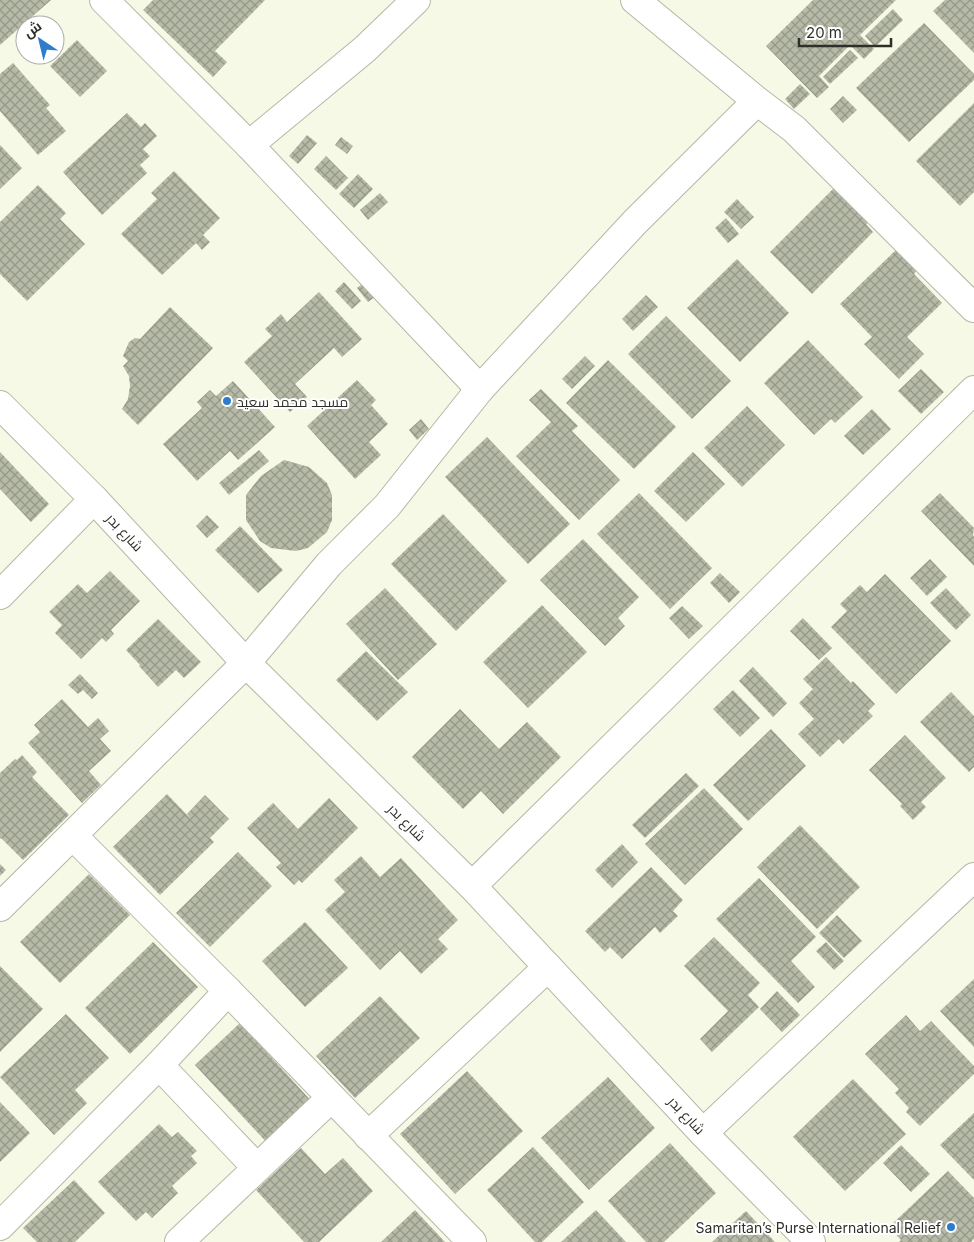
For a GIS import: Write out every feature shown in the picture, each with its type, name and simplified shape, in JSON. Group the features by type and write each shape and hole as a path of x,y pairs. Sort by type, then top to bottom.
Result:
{"street":[{"path":"104,0 249,145 480,389"},
{"path":"249,145 365,49 416,0"},
{"path":"635,0 757,101 794,129 974,308"},
{"path":"0,907 73,836 104,801 246,663 329,564 387,506 480,389 635,222 757,101"},
{"path":"472,886 974,390"},
{"name":"شارع بدر","path":"0,405 94,499 246,663 472,886 703,1132 811,1242"},
{"path":"0,595 94,499"},
{"path":"73,836 228,991 472,1242"},
{"path":"703,1132 974,877"},
{"path":"368,1136 548,967"},
{"path":"0,1226 159,1065 228,991"},
{"path":"159,1065 257,1168"},
{"path":"179,1242 331,1098"}],"building":[{"path":"0,0 51,0 34,15 15,15 15,32 0,45"},
{"path":"153,0 265,0 215,51 227,62 213,77 143,10"},
{"path":"813,0 896,0 860,35 874,49 864,59 850,45 819,76 829,87 817,98 766,46"},
{"path":"945,0 974,0 974,53 933,11"},
{"path":"893,9 903,20 875,47 865,36"},
{"path":"924,23 974,74 974,80 909,142 856,88"},
{"path":"77,40 107,71 80,97 50,66 65,65 65,52"},
{"path":"850,50 858,58 830,84 823,77"},
{"path":"13,63 50,105 46,108 66,131 38,155 0,111 0,74"},
{"path":"800,84 810,94 794,109 785,99"},
{"path":"843,96 857,110 843,123 830,109"},
{"path":"974,103 974,192 960,206 916,161"},
{"path":"127,113 141,127 145,123 157,136 143,149 150,156 140,165 147,173 102,215 63,172"},
{"path":"307,135 317,143 298,164 289,156"},
{"path":"341,137 353,146 347,154 335,145"},
{"path":"0,145 22,168 0,189"},
{"path":"326,156 348,178 336,190 314,169"},
{"path":"174,171 220,218 203,235 210,242 202,250 196,243 162,275 121,234 157,199 151,193"},
{"path":"358,174 373,189 354,208 339,194"},
{"path":"841,181 875,215 866,224 873,232 812,294 770,252"},
{"path":"38,185 66,213 60,219 85,244 27,301 0,274 0,222"},
{"path":"380,193 388,202 368,220 360,210"},
{"path":"737,199 754,217 741,229 724,212"},
{"path":"726,218 739,234 728,243 715,228"},
{"path":"899,247 919,268 914,274 942,303 907,337 924,354 899,379 864,344 872,337 840,304"},
{"path":"737,259 789,313 740,362 687,308"},
{"path":"368,279 379,294 368,302 357,288"},
{"path":"344,282 361,301 352,309 335,291"},
{"path":"319,292 362,339 342,357 334,348 295,384 307,397 290,412 244,362 272,336 265,329 281,314 287,322"},
{"path":"646,295 658,307 633,331 622,319"},
{"path":"170,307 213,348 138,425 122,409 128,399 130,386 129,376 123,366 128,361 123,356 129,342 135,338 140,339"},
{"path":"666,316 731,381 692,419 628,354"},
{"path":"808,340 863,397 835,423 831,419 814,435 764,383"},
{"path":"585,356 595,366 572,389 562,379"},
{"path":"608,360 676,427 634,469 566,403"},
{"path":"921,369 944,392 921,414 898,391"},
{"path":"357,380 376,400 371,405 388,424 369,442 381,455 355,479 307,426"},
{"path":"233,381 275,427 238,460 230,451 197,481 163,444 202,408 197,402 210,390 216,396"},
{"path":"541,389 578,426 572,431 620,480 579,520 516,456 551,422 529,400"},
{"path":"747,406 785,445 742,487 704,448"},
{"path":"872,409 891,429 863,455 844,436"},
{"path":"421,419 429,429 417,440 409,430"},
{"path":"487,437 570,524 528,564 445,477"},
{"path":"259,450 269,461 229,495 219,483"},
{"path":"0,452 49,504 31,522 0,489"},
{"path":"693,452 725,484 686,522 654,491"},
{"path":"284,460 309,467 327,483 332,495 332,520 327,532 308,548 296,551 271,548 260,541 246,520 246,495 261,476"},
{"path":"639,493 712,568 670,609 597,534"},
{"path":"940,493 974,528 974,566 921,511"},
{"path":"443,514 507,581 456,631 391,564"},
{"path":"207,515 219,527 207,538 196,526"},
{"path":"240,526 283,570 258,593 215,550"},
{"path":"583,539 639,597 618,618 625,626 605,646 540,580"},
{"path":"930,559 947,577 927,596 910,578"},
{"path":"110,571 140,601 111,630 114,634 106,642 102,638 81,659 55,633 62,625 49,612 78,584 87,593"},
{"path":"720,573 740,592 729,603 710,583"},
{"path":"885,574 951,641 896,694 831,627 847,611 840,604 860,585 867,592"},
{"path":"385,588 437,644 398,680 346,624"},
{"path":"946,588 971,615 956,630 930,603"},
{"path":"542,605 587,652 528,708 483,662"},
{"path":"682,606 703,626 689,639 669,618"},
{"path":"803,618 832,648 819,660 790,631"},
{"path":"158,619 201,662 184,678 176,670 158,687 126,650"},
{"path":"366,651 408,692 377,721 336,680"},
{"path":"826,657 875,704 868,711 873,716 843,744 839,739 820,757 798,734 814,719 799,703 813,689 803,679"},
{"path":"753,667 787,703 773,717 739,681"},
{"path":"80,674 98,693 92,699 83,690 78,694 68,685"},
{"path":"733,690 760,718 740,737 713,709"},
{"path":"951,692 974,716 974,767 969,772 920,722"},
{"path":"62,699 88,727 98,718 109,731 100,739 111,751 89,771 101,785 82,803 28,743 40,732 34,725"},
{"path":"460,709 499,749 527,722 561,757 503,814 481,791 463,809 412,757"},
{"path":"771,729 806,766 748,821 713,785"},
{"path":"905,735 946,778 921,802 926,807 913,820 900,806 902,804 869,770"},
{"path":"22,755 37,772 32,777 69,815 23,860 0,839 0,773"},
{"path":"686,773 699,786 645,838 632,825"},
{"path":"704,788 743,829 685,885 645,844"},
{"path":"167,794 191,819 187,814 205,795 229,819 210,838 214,842 160,895 113,847"},
{"path":"329,798 358,828 302,883 299,880 294,885 276,867 281,863 247,828 273,803 298,829"},
{"path":"800,825 860,887 817,929 757,867"},
{"path":"622,844 638,862 612,888 595,870"},
{"path":"238,852 272,886 210,947 176,913"},
{"path":"361,856 380,877 401,858 458,920 438,939 448,949 421,974 400,951 380,970 325,910 345,892 334,880"},
{"path":"0,864 6,870 0,876"},
{"path":"651,867 683,900 673,911 678,916 660,933 655,927 622,959 610,947 605,952 585,931"},
{"path":"89,874 130,915 60,983 20,942"},
{"path":"759,878 816,937 791,961 815,987 798,1003 716,919"},
{"path":"837,915 862,941 844,958 819,933"},
{"path":"305,922 348,968 305,1007 262,961"},
{"path":"714,937 760,983 748,995 759,1007 712,1052 700,1039 728,1011 684,966"},
{"path":"153,942 198,987 130,1054 85,1008"},
{"path":"826,942 844,961 834,970 816,951"},
{"path":"0,966 43,1009 0,1052"},
{"path":"974,979 974,1047 940,1011"},
{"path":"777,991 800,1015 782,1032 760,1009"},
{"path":"380,996 420,1038 355,1098 316,1056"},
{"path":"66,1014 109,1058 75,1090 87,1103 54,1135 0,1077"},
{"path":"906,1015 920,1031 931,1021 974,1066 974,1074 920,1126 906,1112 909,1108 895,1093 899,1089 865,1054"},
{"path":"240,1023 314,1104 269,1145 195,1065"},
{"path":"467,1071 523,1131 455,1194 400,1134"},
{"path":"608,1077 655,1128 589,1190 541,1138"},
{"path":"853,1079 906,1134 845,1191 793,1137"},
{"path":"0,1102 30,1133 0,1162"},
{"path":"974,1113 974,1180 940,1145"},
{"path":"159,1124 172,1137 178,1132 197,1151 191,1156 197,1163 172,1186 178,1193 152,1218 146,1212 136,1221 98,1182"},
{"path":"670,1143 716,1193 664,1242 646,1242 608,1201"},
{"path":"901,1145 930,1174 911,1192 883,1163"},
{"path":"533,1147 584,1202 542,1242 535,1242 487,1190"},
{"path":"301,1148 325,1174 343,1158 373,1191 319,1242 304,1242 256,1190"},
{"path":"948,1171 974,1198 974,1239 971,1242 899,1242 901,1240 889,1227"},
{"path":"74,1180 105,1213 75,1242 37,1242 23,1228"},
{"path":"415,1210 445,1242 381,1242"},
{"path":"596,1210 626,1242 561,1242"},
{"path":"746,1211 775,1242 712,1242"}],"place":[{"name":"مسجد محمد سعيد","path":"227,401"},
{"name":"Samaritan’s Purse International Relief","path":"951,1227"}]}
